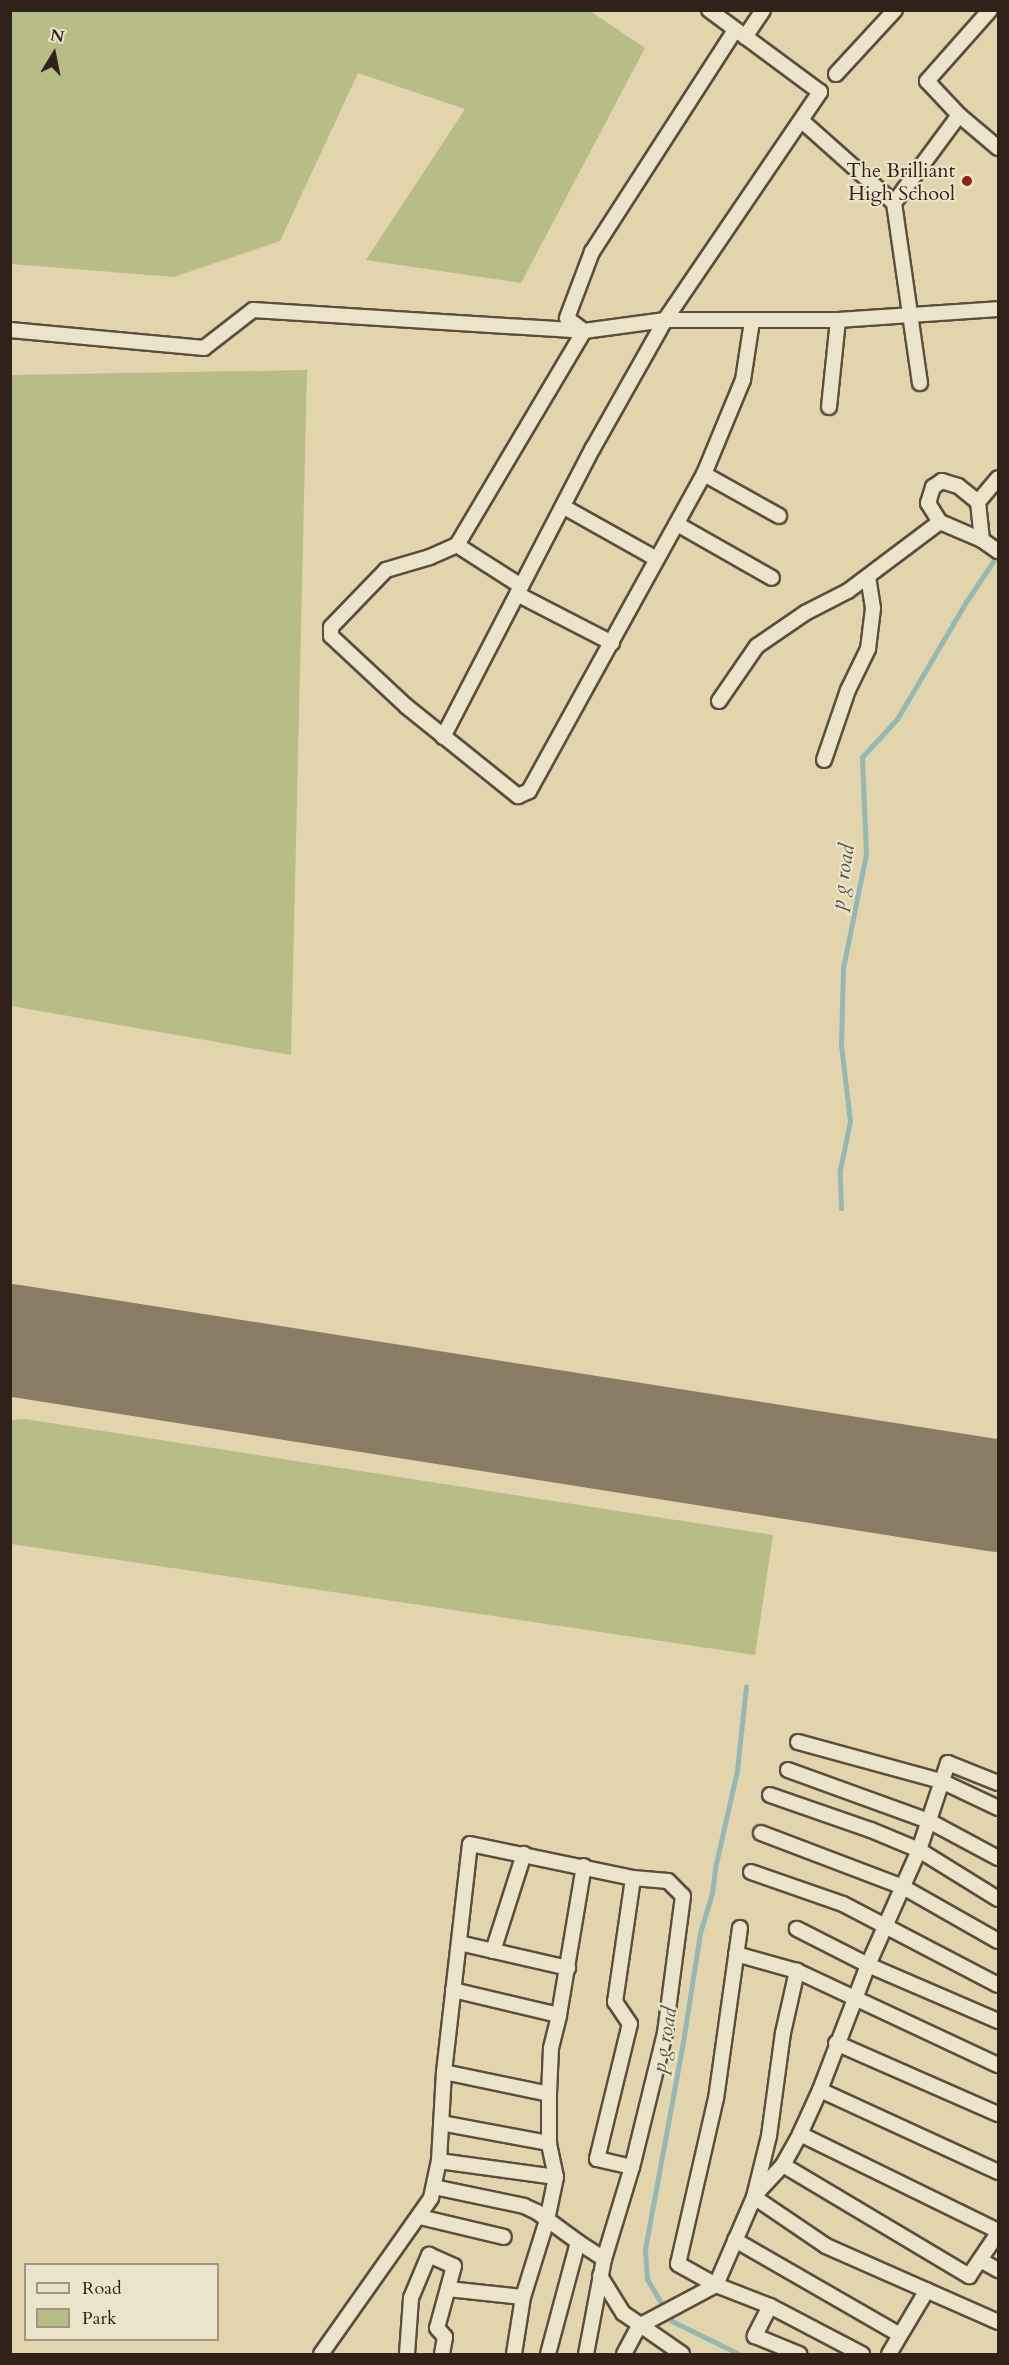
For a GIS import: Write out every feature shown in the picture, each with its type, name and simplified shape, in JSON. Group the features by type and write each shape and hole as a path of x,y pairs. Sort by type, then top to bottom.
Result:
{"street":[{"path":"443,737 593,448 665,320 820,92 709,10"},
{"path":"584,332 567,318 592,252 740,33 763,10"},
{"path":"836,74 895,10"},
{"path":"999,18 990,10 927,81 959,115 999,148"},
{"path":"894,203 959,115"},
{"path":"802,121 894,203 920,383"},
{"path":"10,330 204,348 253,310 584,332 665,320 838,320 999,309"},
{"path":"829,406 838,320"},
{"path":"584,332 457,545 430,557 386,570 331,627 331,636 443,737 518,796 529,791 612,643 655,558 677,524 704,474 743,380 752,321"},
{"path":"704,474 779,516"},
{"path":"978,502 999,478"},
{"path":"982,540 978,502 958,486 942,481 933,487 928,503 940,522 982,540 999,551"},
{"path":"564,507 655,558"},
{"path":"718,701 757,646 805,613 849,591 940,522"},
{"path":"677,524 772,578"},
{"path":"457,545 519,590 612,643"},
{"path":"824,760 848,690 868,649 873,608 868,576"},
{"path":"798,1742 941,1781 999,1808"},
{"path":"754,2197 783,2165 820,2091 854,1997 884,1924 919,1850 948,1763 999,1783"},
{"path":"788,1770 929,1821 999,1858"},
{"path":"770,1795 871,1830 919,1850 999,1899"},
{"path":"761,1833 903,1887 999,1941"},
{"path":"321,2355 420,2217 431,2198 439,2161 444,2072 470,1844 633,1878 668,1881 682,1896 665,2033 632,2166 604,2259 586,2355"},
{"path":"493,1951 524,1854"},
{"path":"514,2355 523,2297 547,2220 556,2177 549,2143 551,2048 568,1968 584,1866"},
{"path":"752,1872 843,1904 999,1985"},
{"path":"632,2166 597,2159 630,2024 615,2002 633,1878"},
{"path":"740,1928 716,2098 678,2264 716,2285 770,2307 858,2353"},
{"path":"797,1929 868,1965 999,2021"},
{"path":"459,1943 568,1968"},
{"path":"736,1954 797,1971 999,2065"},
{"path":"624,2355 639,2326 716,2285 754,2197 769,2136 783,2033 797,1971"},
{"path":"453,1990 559,2015"},
{"path":"836,2043 999,2114"},
{"path":"444,2072 549,2094"},
{"path":"820,2091 999,2172"},
{"path":"441,2123 549,2143"},
{"path":"783,2165 969,2276 999,2232 800,2134"},
{"path":"439,2161 556,2177"},
{"path":"434,2187 524,2206 604,2259"},
{"path":"754,2197 826,2246 999,2322"},
{"path":"420,2217 504,2237"},
{"path":"735,2240 900,2335"},
{"path":"548,2355 578,2242"},
{"path":"407,2355 411,2298 429,2254 454,2266 437,2328 445,2337 442,2355"},
{"path":"980,2260 999,2270"},
{"path":"600,2276 624,2313 674,2352"},
{"path":"448,2289 523,2297"},
{"path":"889,2355 927,2290"},
{"path":"770,2307 755,2336 799,2355"}],"green space":[{"path":"10,11 590,11 645,48 521,283 366,260 465,109 358,73 280,241 174,277 11,264"},
{"path":"307,370 291,1055 11,1006 11,375"},
{"path":"25,1419 773,1535 755,1655 11,1544 11,1420"}],"waterway":[{"name":"p g road","path":"841,1208 840,1170 850,1121 841,1044 843,968 866,854 862,757 897,719 966,602 998,554"},
{"name":"p g road","path":"739,2354 672,2321 647,2279 645,2249 682,2048 700,1933 712,1893 715,1868 737,1770 746,1686"}],"runway":[{"path":"10,1340 998,1496"}],"place":[{"name":"The Brilliant High School","path":"967,181"}]}
